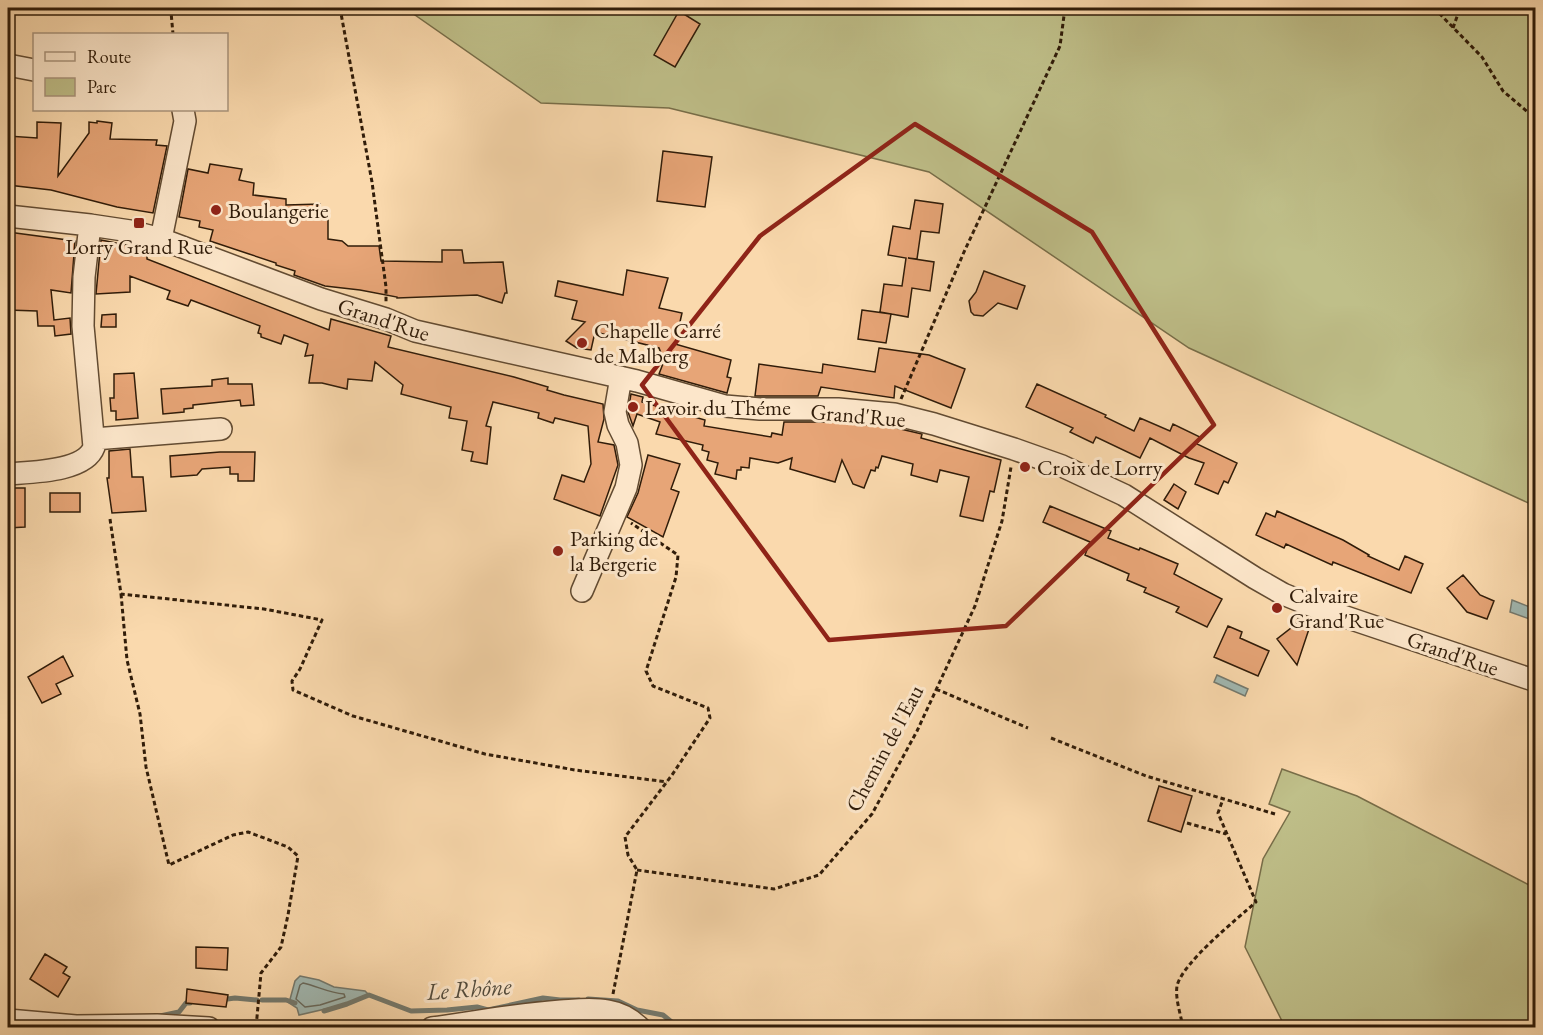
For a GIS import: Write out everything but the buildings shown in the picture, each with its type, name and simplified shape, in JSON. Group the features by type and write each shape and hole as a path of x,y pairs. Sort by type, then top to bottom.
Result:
{"street":[{"path":"8,65 33,70"},
{"path":"160,239 185,122 183,111"},
{"name":"Grand'Rue","path":"8,216 130,231 160,239 321,299 386,319 415,332 621,377 708,402 741,408 838,409 894,414 934,424 1062,466 1124,495 1282,594 1536,681"},
{"path":"8,474 53,469 80,463 91,454 94,439 83,326 84,277 90,225"},
{"path":"582,591 626,488 632,465 627,442 615,412 621,377"},
{"path":"94,439 221,429"},
{"path":"432,1028 525,1013 587,1009 610,1011 631,1019 640,1028"},
{"path":"16,1023 209,1028"}],"path":[{"path":"172,8 172,33"},
{"path":"340,8 372,182 386,287 386,319"},
{"path":"894,414 964,252 1060,46 1065,8"},
{"path":"1434,8 1482,57 1503,91 1536,119"},
{"path":"1453,29 1460,8"},
{"name":"Chemin de l'Eau","path":"636,870 774,889 819,875 872,814 917,731 975,606 1002,521 1014,449"},
{"path":"610,1011 636,870 628,855 625,837 667,782 710,718 708,708 653,686 646,671 676,577 678,555 649,534 614,517"},
{"path":"110,519 127,660 140,714 146,767 169,865 233,835 248,832 288,847 298,856 281,947 261,973 256,1028"},
{"path":"120,594 264,609 322,620 300,669 292,681 293,690 353,716 485,754 575,770 667,782"},
{"path":"935,689 1028,728"},
{"path":"1051,738 1146,776 1275,814"},
{"path":"1183,1028 1177,996 1181,976 1200,953 1256,902 1218,813 1223,798"},
{"path":"1187,823 1226,834"}],"highlighted area":[{"path":"915,124 1092,232 1214,425 1006,626 829,640 642,385 760,236"}],"green space":[{"path":"405,8 1535,8 1535,506 1189,348 929,172 669,108 541,103"},
{"path":"1282,769 1357,796 1535,888 1535,1027 1285,1027 1245,947 1263,859 1290,812 1269,804"}],"water":[{"path":"1512,600 1535,609 1535,621 1510,612"},
{"path":"1217,675 1248,689 1245,696 1214,682"},
{"path":"300,976 319,980 334,987 365,991 369,995 347,1004 299,1015 297,1008 289,1003 295,981"}],"waterway":[{"name":"Le Rhône","path":"324,1011 369,995 411,1011 477,1007 488,1010 543,998 579,1000"},
{"name":"Le Rhône","path":"220,1000 235,998 257,1000"},
{"name":"Le Rhône","path":"588,999 618,1001 637,1010 663,1015 679,1028"},
{"name":"Le Rhône","path":"262,1000 286,1000 295,1003"},
{"name":"Le Rhône","path":"160,1016 179,1012 186,1003 190,1003"}],"place":[{"name":"Boulangerie","path":"216,210"},
{"name":"Lorry Grand Rue","path":"139,223"},
{"name":"Chapelle Carré de Malberg","path":"582,343"},
{"name":"Lavoir du Théme","path":"633,407"},
{"name":"Croix de Lorry","path":"1025,467"},
{"name":"Parking de la Bergerie","path":"558,551"},
{"name":"Calvaire Grand'Rue","path":"1277,608"}]}
